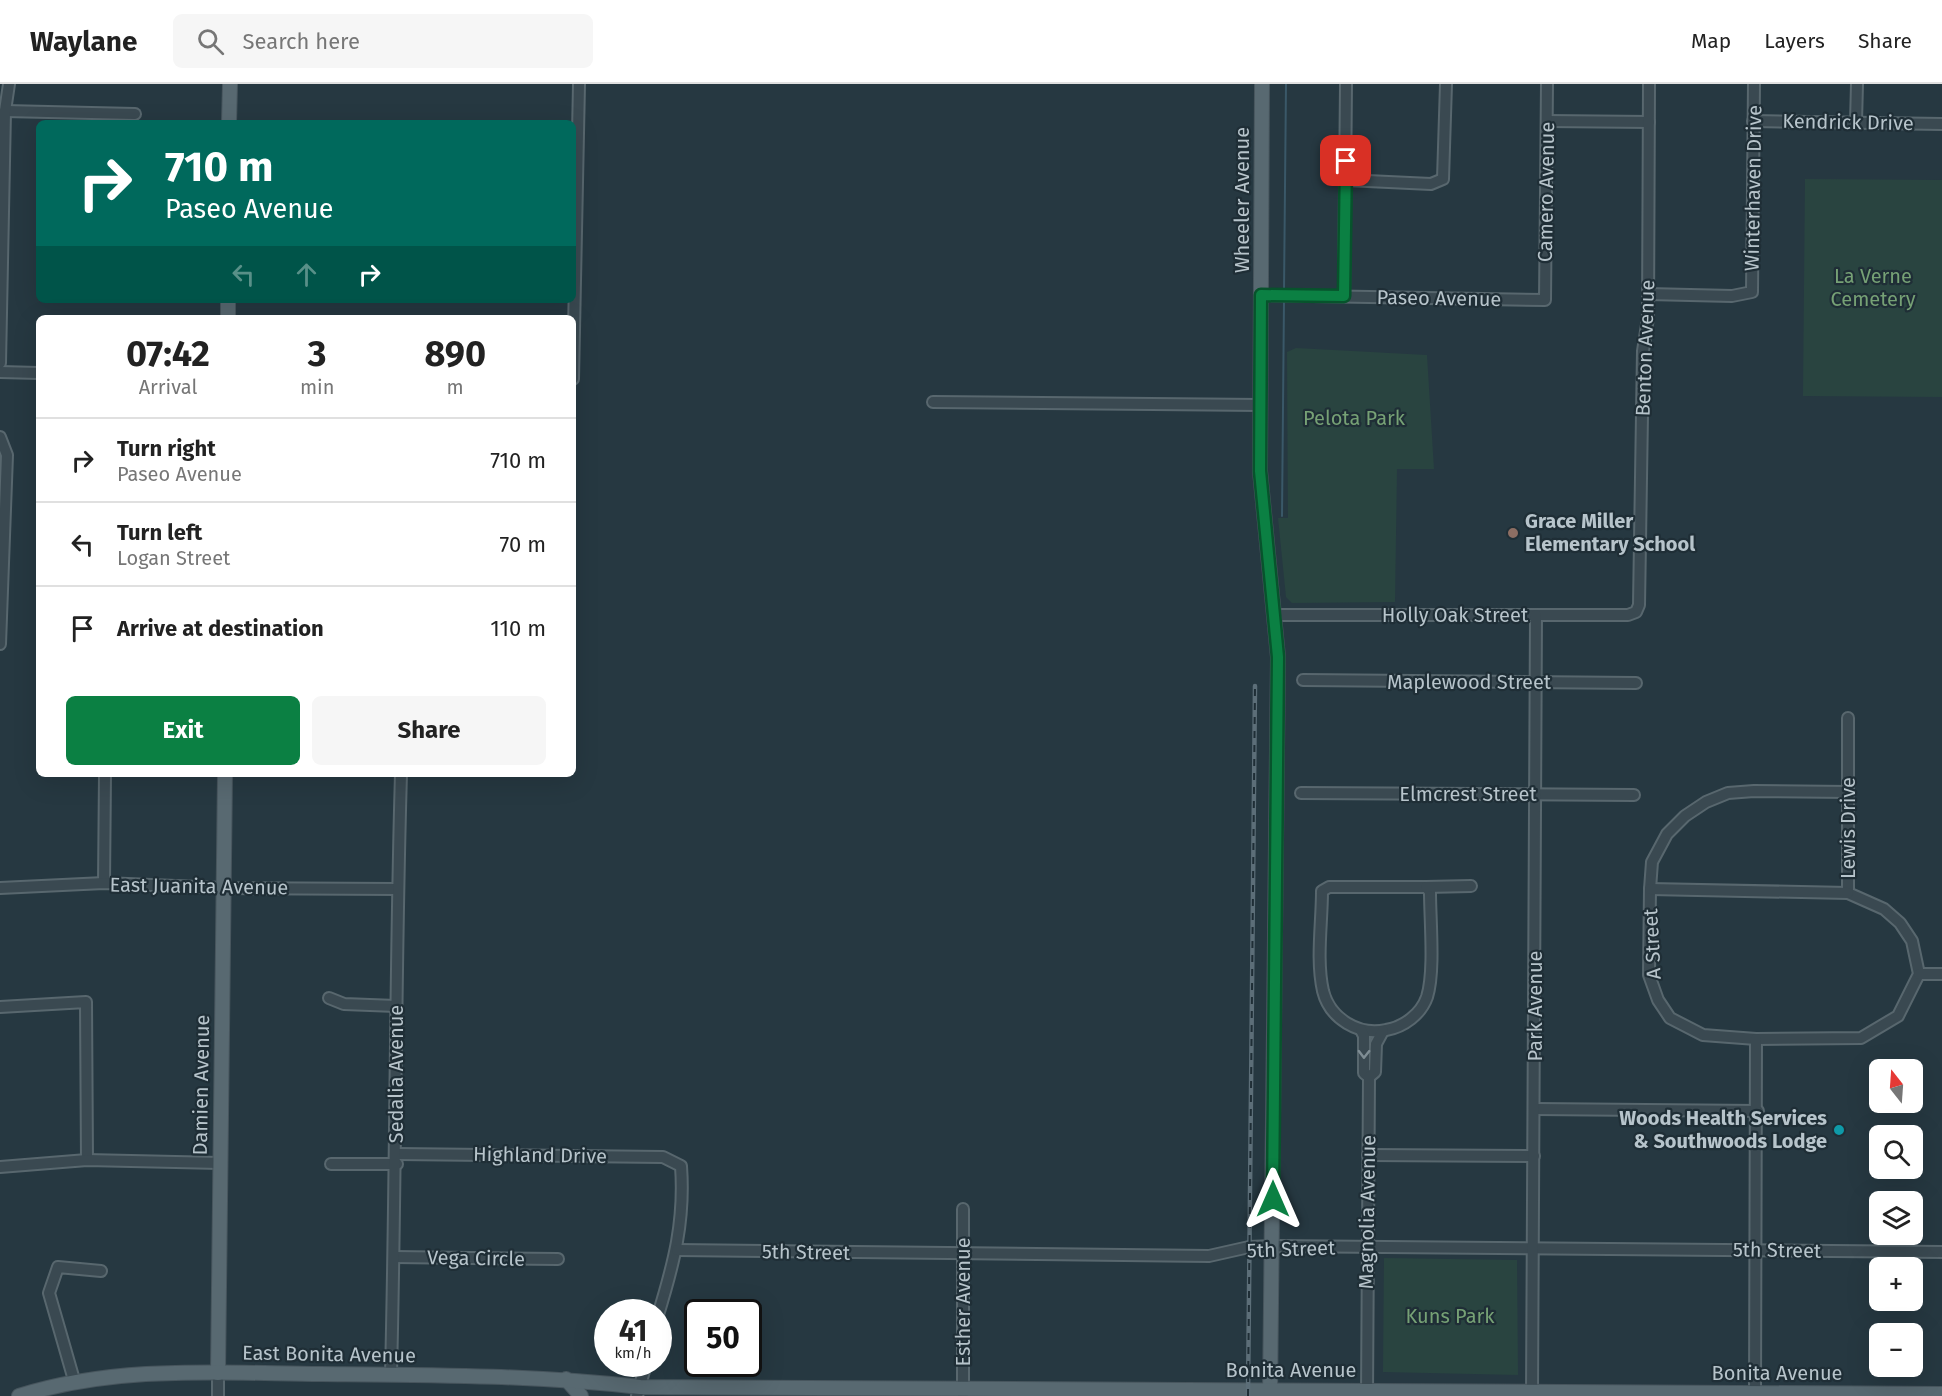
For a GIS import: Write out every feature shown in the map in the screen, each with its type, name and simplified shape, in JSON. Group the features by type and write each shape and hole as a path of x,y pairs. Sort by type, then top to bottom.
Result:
{"main road":[{"path":"230,84 230,120"},
{"name":"Wheeler Avenue","path":"1262,84 1260,471 1263,522 1275,615 1278,668 1270,1393"},
{"name":"Damien Avenue","path":"218,1373 225,777"},
{"name":"East Bonita Avenue","path":"19,1396 74,1380 124,1374 218,1373 392,1374 566,1379 639,1392"},
{"path":"566,1379 581,1396"},
{"name":"Bonita Avenue","path":"639,1392 1942,1394"}],"street":[{"path":"0,363 5,111 9,84"},
{"path":"576,261 579,84"},
{"path":"1344,296 1346,84"},
{"path":"1346,180 1431,183 1443,179 1446,84"},
{"name":"Camero Avenue","path":"1545,300 1547,84"},
{"name":"Benton Avenue","path":"1636,612 1640,605 1643,351 1648,318 1649,84"},
{"name":"Winterhaven Drive","path":"1648,294 1732,296 1752,292 1754,84"},
{"path":"1856,122 1857,84"},
{"path":"5,111 135,114"},
{"path":"1547,121 1649,122"},
{"name":"Kendrick Drive","path":"1754,121 1942,124"},
{"name":"Paseo Avenue","path":"1261,295 1545,300"},
{"path":"0,372 36,373"},
{"path":"933,402 1261,405"},
{"path":"0,644 7,454 1,438"},
{"name":"Holly Oak Street","path":"1275,615 1628,615 1636,612"},
{"name":"Park Avenue","path":"1532,1394 1537,795 1536,615"},
{"name":"Maplewood Street","path":"1303,680 1635,683"},
{"name":"Lewis Drive","path":"1848,718 1848,893 1884,909 1900,923 1912,941 1919,974"},
{"path":"104,883 105,777"},
{"name":"Sedalia Avenue","path":"392,1374 397,1159 397,889 401,777"},
{"name":"A Street","path":"1848,792 1728,793 1706,802 1685,816 1659,846 1652,862 1649,975 1658,1000 1670,1018 1703,1035 1756,1039 1861,1038 1898,1016 1919,974"},
{"name":"Elmcrest Street","path":"1301,793 1634,795"},
{"name":"East Juanita Avenue","path":"0,888 104,883 223,888 397,889"},
{"path":"1426,887 1430,892 1430,983 1426,999 1418,1013 1406,1022 1383,1031 1361,1030 1348,1025 1332,1010 1323,993 1322,891 1329,887 1471,886"},
{"path":"1650,889 1848,893"},
{"path":"1919,974 1942,974"},
{"path":"329,998 344,1004 396,1006"},
{"path":"0,1007 86,1002 87,1160"},
{"path":"1361,1030 1364,1036 1364,1073 1369,1077"},
{"name":"Magnolia Avenue","path":"1367,1393 1366,1248 1369,1077 1375,1072 1376,1044 1383,1031"},
{"path":"1755,1395 1758,1111 1756,1039"},
{"path":"1535,1109 1758,1111"},
{"path":"1368,1155 1534,1156"},
{"name":"Highland Drive","path":"331,1164 397,1159 663,1157 681,1166 683,1200 678,1250"},
{"path":"0,1167 87,1160 220,1163"},
{"name":"Esther Avenue","path":"963,1209 963,1393"},
{"name":"5th Street","path":"678,1250 1209,1256 1250,1247 1273,1246 1942,1252"},
{"path":"663,1299 678,1250"},
{"name":"Vega Circle","path":"394,1257 558,1259"},
{"path":"74,1380 49,1293 58,1267 101,1271"},
{"name":"Damien Avenue","path":"218,1373 218,1396"},
{"path":"639,1392 643,1377"}],"green space":[{"name":"La Verne Cemetery","path":"1805,179 1942,180 1942,397 1803,396"},
{"name":"Pelota Park","path":"1296,348 1427,355 1434,469 1397,469 1395,602 1292,603 1286,597 1278,518 1288,518 1287,352"},
{"name":"Kuns Park","path":"1384,1258 1517,1260 1518,1375 1383,1372"}],"waterway":[{"path":"1284,291 1286,84"},
{"path":"1282,516 1284,300"}],"railway":[{"path":"1248,1396 1255,686"}],"place":[{"name":"Grace Miller Elementary School","path":"1513,533"},
{"name":"Woods Health Services & Southwoods Lodge","path":"1839,1130"}],"route":[{"path":"1273,1199 1278,657 1263,522 1260,471 1261,295 1344,296 1346,161"}]}
